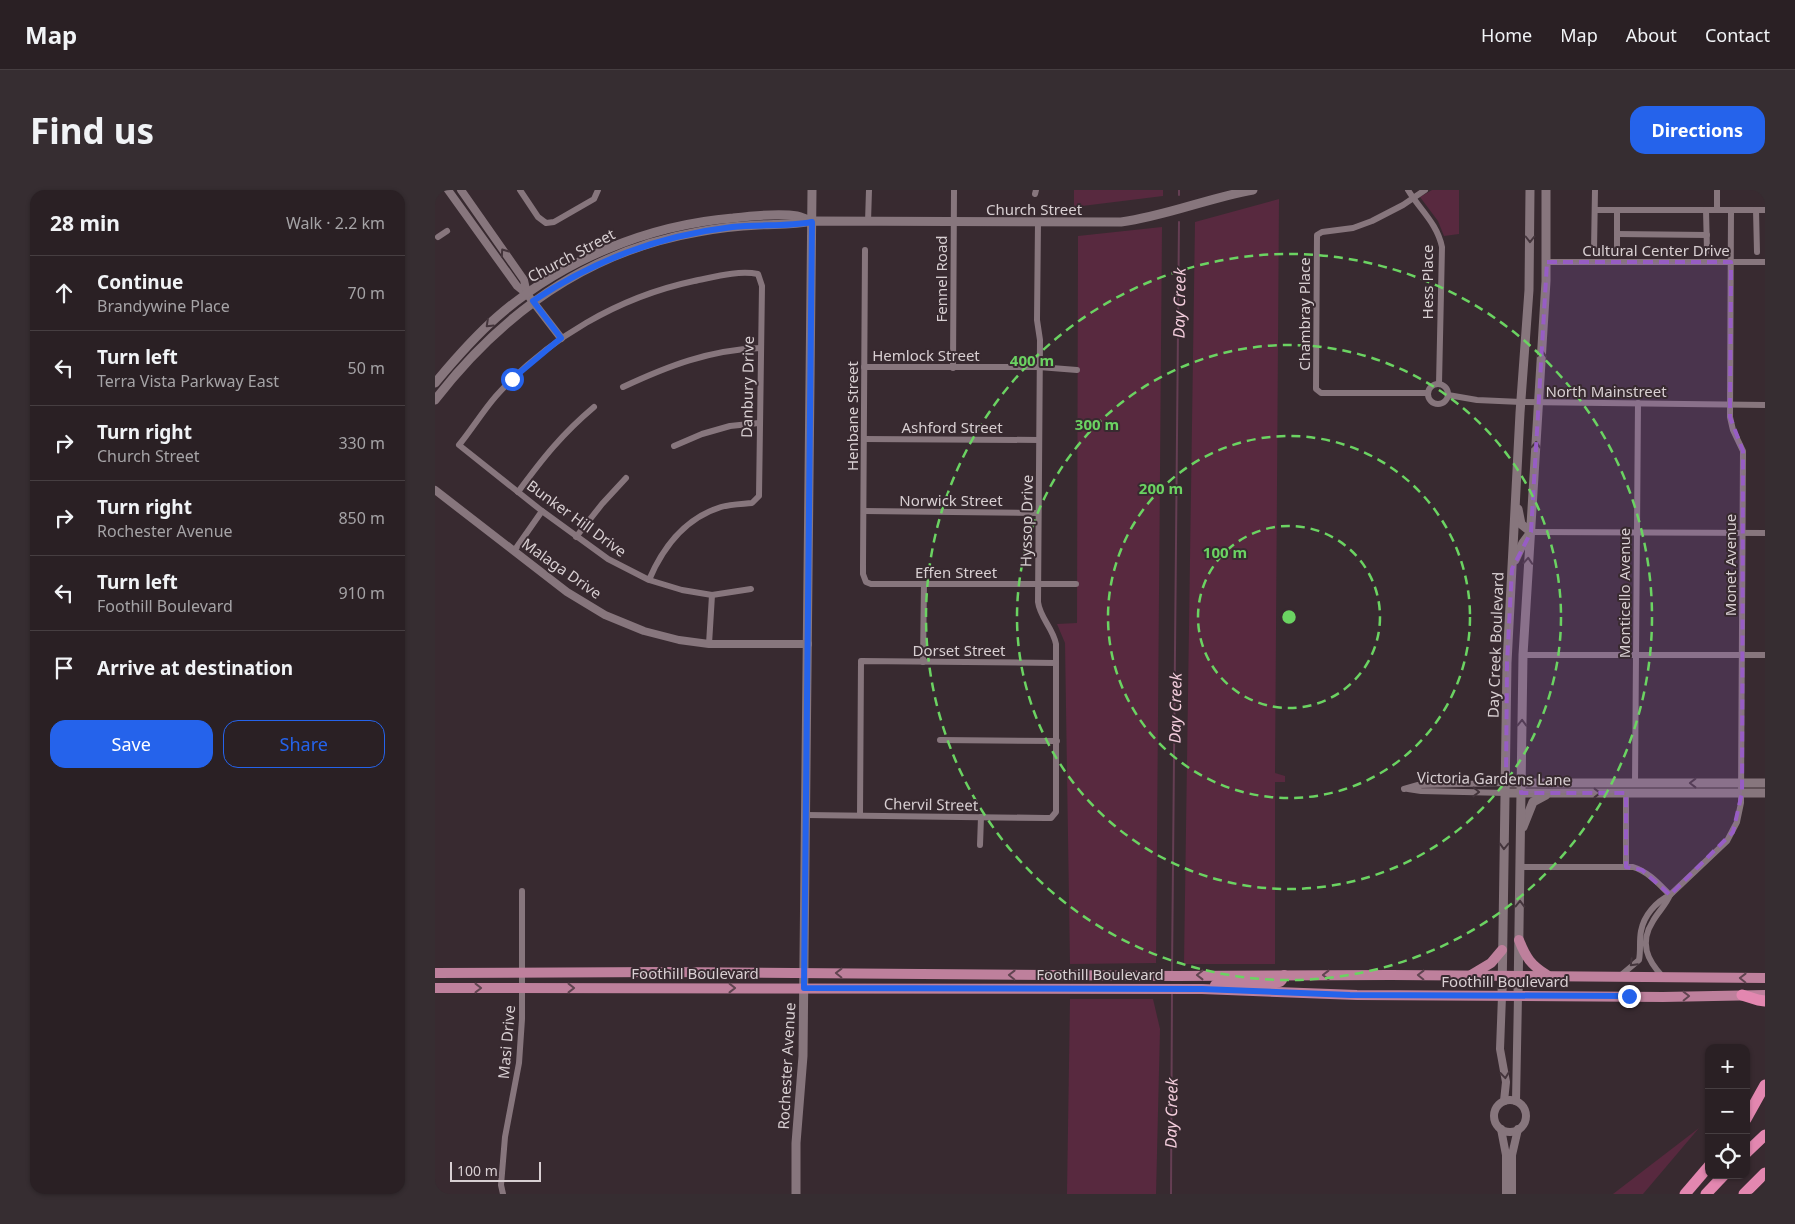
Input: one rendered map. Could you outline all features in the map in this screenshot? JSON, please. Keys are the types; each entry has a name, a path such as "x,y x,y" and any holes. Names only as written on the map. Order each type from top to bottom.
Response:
{"highway":[{"path":"1743,995 1765,1001"},
{"path":"1750,1112 1765,1085"},
{"path":"1750,1149 1765,1135"},
{"path":"1685,1194 1705,1171"},
{"path":"1744,1194 1765,1173"},
{"path":"1705,1194 1720,1179"}],"main road":[{"name":"Rochester Avenue","path":"796,1194 796,1142 803,1056 807,815 812,190"},
{"name":"Church Street","path":"435,383 474,339 498,316 530,298 575,265 615,246 675,226 717,219 769,216 797,216 812,222 1101,223 1141,219 1198,202 1253,190"},
{"name":"Day Creek Boulevard","path":"1502,996 1507,663 1515,499 1529,290 1530,190"},
{"name":"Day Creek Boulevard","path":"1518,996 1523,655 1547,262 1546,190"},
{"name":"Church Street","path":"435,400 467,360 530,298"},
{"path":"1512,569 1520,548 1531,532 1521,524 1515,499"},
{"name":"Victoria Gardens Lane","path":"1506,783 1765,784"},
{"name":"Victoria Gardens Lane","path":"1506,793 1765,793"},
{"path":"1521,832 1533,802 1549,793"},
{"path":"1519,940 1526,958 1548,976"},
{"path":"1470,975 1491,963 1502,950"},
{"name":"Foothill Boulevard","path":"435,973 804,973 1172,976 1470,975 1765,978"},
{"path":"1202,989 1219,983 1280,982 1283,980 1283,975"},
{"name":"Foothill Boulevard","path":"435,988 1202,989 1350,995 1663,997 1765,995"}],"street":[{"path":"448,190 517,286 530,298 561,338"},
{"path":"461,190 524,280 530,298"},
{"path":"520,190 538,217 546,223 554,222 594,199 598,192"},
{"path":"869,190 869,222"},
{"name":"Fennel Road","path":"953,368 954,190"},
{"name":"Hess Place","path":"1408,190 1434,226 1442,247 1439,384"},
{"path":"1414,199 1425,190"},
{"path":"1594,251 1595,190"},
{"path":"1717,190 1717,210"},
{"name":"Chambray Place","path":"1414,199 1363,224 1322,232 1317,237 1316,389 1318,391 1428,393"},
{"path":"1595,210 1765,210"},
{"path":"1617,210 1617,251"},
{"path":"1707,210 1707,251"},
{"name":"Monet Avenue","path":"1620,976 1639,960 1641,932 1648,914 1661,900 1670,895 1717,852 1730,836 1739,816 1742,793 1743,451 1732,426 1730,404 1731,210"},
{"path":"1756,210 1757,252"},
{"name":"Hyssop Drive","path":"1037,222 1037,320 1039,333 1037,602 1040,612 1055,638 1057,741 1056,808 1054,816"},
{"path":"438,238 447,231"},
{"path":"1617,234 1707,235"},
{"path":"1757,236 1765,236"},
{"name":"Henbane Street","path":"865,250 863,574 866,582"},
{"name":"Cultural Center Drive","path":"1547,262 1765,262"},
{"name":"Danbury Drive","path":"561,338 612,310 674,285 750,272 759,274 762,286 759,490 756,500 753,503 722,507 688,524 670,542 657,561 649,580"},
{"name":"Bunker Hill Drive","path":"561,338 512,379 495,397 459,445 577,537 608,559 649,580 682,590 712,595 751,589"},
{"path":"623,387 658,370 692,358 742,348 760,348"},
{"name":"Hemlock Street","path":"864,367 1077,370"},
{"path":"1439,384 1445,387 1448,395 1444,402 1438,404 1429,400 1428,393 1430,387 1439,384"},
{"name":"North Mainstreet","path":"1448,395 1477,400 1538,403 1765,404"},
{"name":"Monticello Avenue","path":"1635,783 1638,403"},
{"path":"518,492 550,449 570,427 594,407"},
{"path":"674,446 702,434 730,426 759,423"},
{"name":"Ashford Street","path":"864,439 1039,440"},
{"path":"577,537 602,504 626,478"},
{"name":"Malaga Drive","path":"435,490 567,592 605,615 644,631 679,640 709,644 808,644"},
{"path":"514,551 542,511"},
{"name":"Norwick Street","path":"864,512 1038,513"},
{"path":"1531,532 1765,534"},
{"name":"Effen Street","path":"866,582 871,584 1075,584"},
{"path":"923,662 924,584"},
{"path":"709,644 712,595"},
{"path":"1523,655 1765,656"},
{"name":"Dorset Street","path":"860,815 861,661 1056,663"},
{"path":"940,740 1057,741"},
{"name":"Victoria Gardens Lane","path":"1506,783 1418,785 1404,789 1506,793"},
{"path":"1626,793 1626,867"},
{"name":"Chervil Street","path":"807,815 1046,818 1054,816"},
{"path":"980,845 981,817"},
{"path":"1521,867 1626,867 1642,870 1670,895"},
{"name":"Masi Drive","path":"503,1194 501,1185 505,1137 519,1063 522,1019 522,890"},
{"name":"Monet Avenue","path":"1663,977 1648,959 1646,940 1652,921 1667,904 1670,895"},
{"name":"Day Creek Boulevard","path":"1502,996 1500,1049 1506,1082 1504,1101"},
{"name":"Day Creek Boulevard","path":"1516,1101 1518,996"},
{"path":"1504,1101 1516,1101 1521,1104 1525,1113 1524,1123 1518,1129 1509,1132 1496,1123 1494,1114 1497,1106 1504,1101"},
{"path":"1501,1128 1506,1150 1506,1194"},
{"path":"1512,1194 1512,1155 1518,1129"}],"highlighted area":[{"path":"1547,262 1731,262 1730,417 1743,451 1742,793 1733,832 1670,895 1642,870 1626,867 1626,793 1521,793 1521,783 1506,783 1507,663 1512,569 1531,532"}],"shaded area":[{"path":"1074,190 1163,190 1163,196 1074,207"},
{"path":"1432,190 1459,190 1459,234 1444,236 1438,221 1420,197"},
{"path":"1279,199 1275,773 1285,776 1285,782 1275,782 1275,964 1184,964 1195,222"},
{"path":"1162,227 1156,963 1070,964 1065,643 1057,624 1077,623 1078,236"},
{"path":"1070,999 1153,999 1160,1029 1156,1194 1067,1194"},
{"path":"1699,1128 1643,1194 1613,1194"}],"waterway":[{"name":"Day Creek","path":"1179,190 1179,195"},
{"name":"Day Creek","path":"1172,972 1179,222"},
{"name":"Day Creek","path":"1171,1194 1172,991"}],"route":[{"path":"512,379 561,338 533,301 557,285 596,264 641,246 697,232 736,226 797,225 812,222 804,988 1202,989 1350,995 1629,996"}]}
